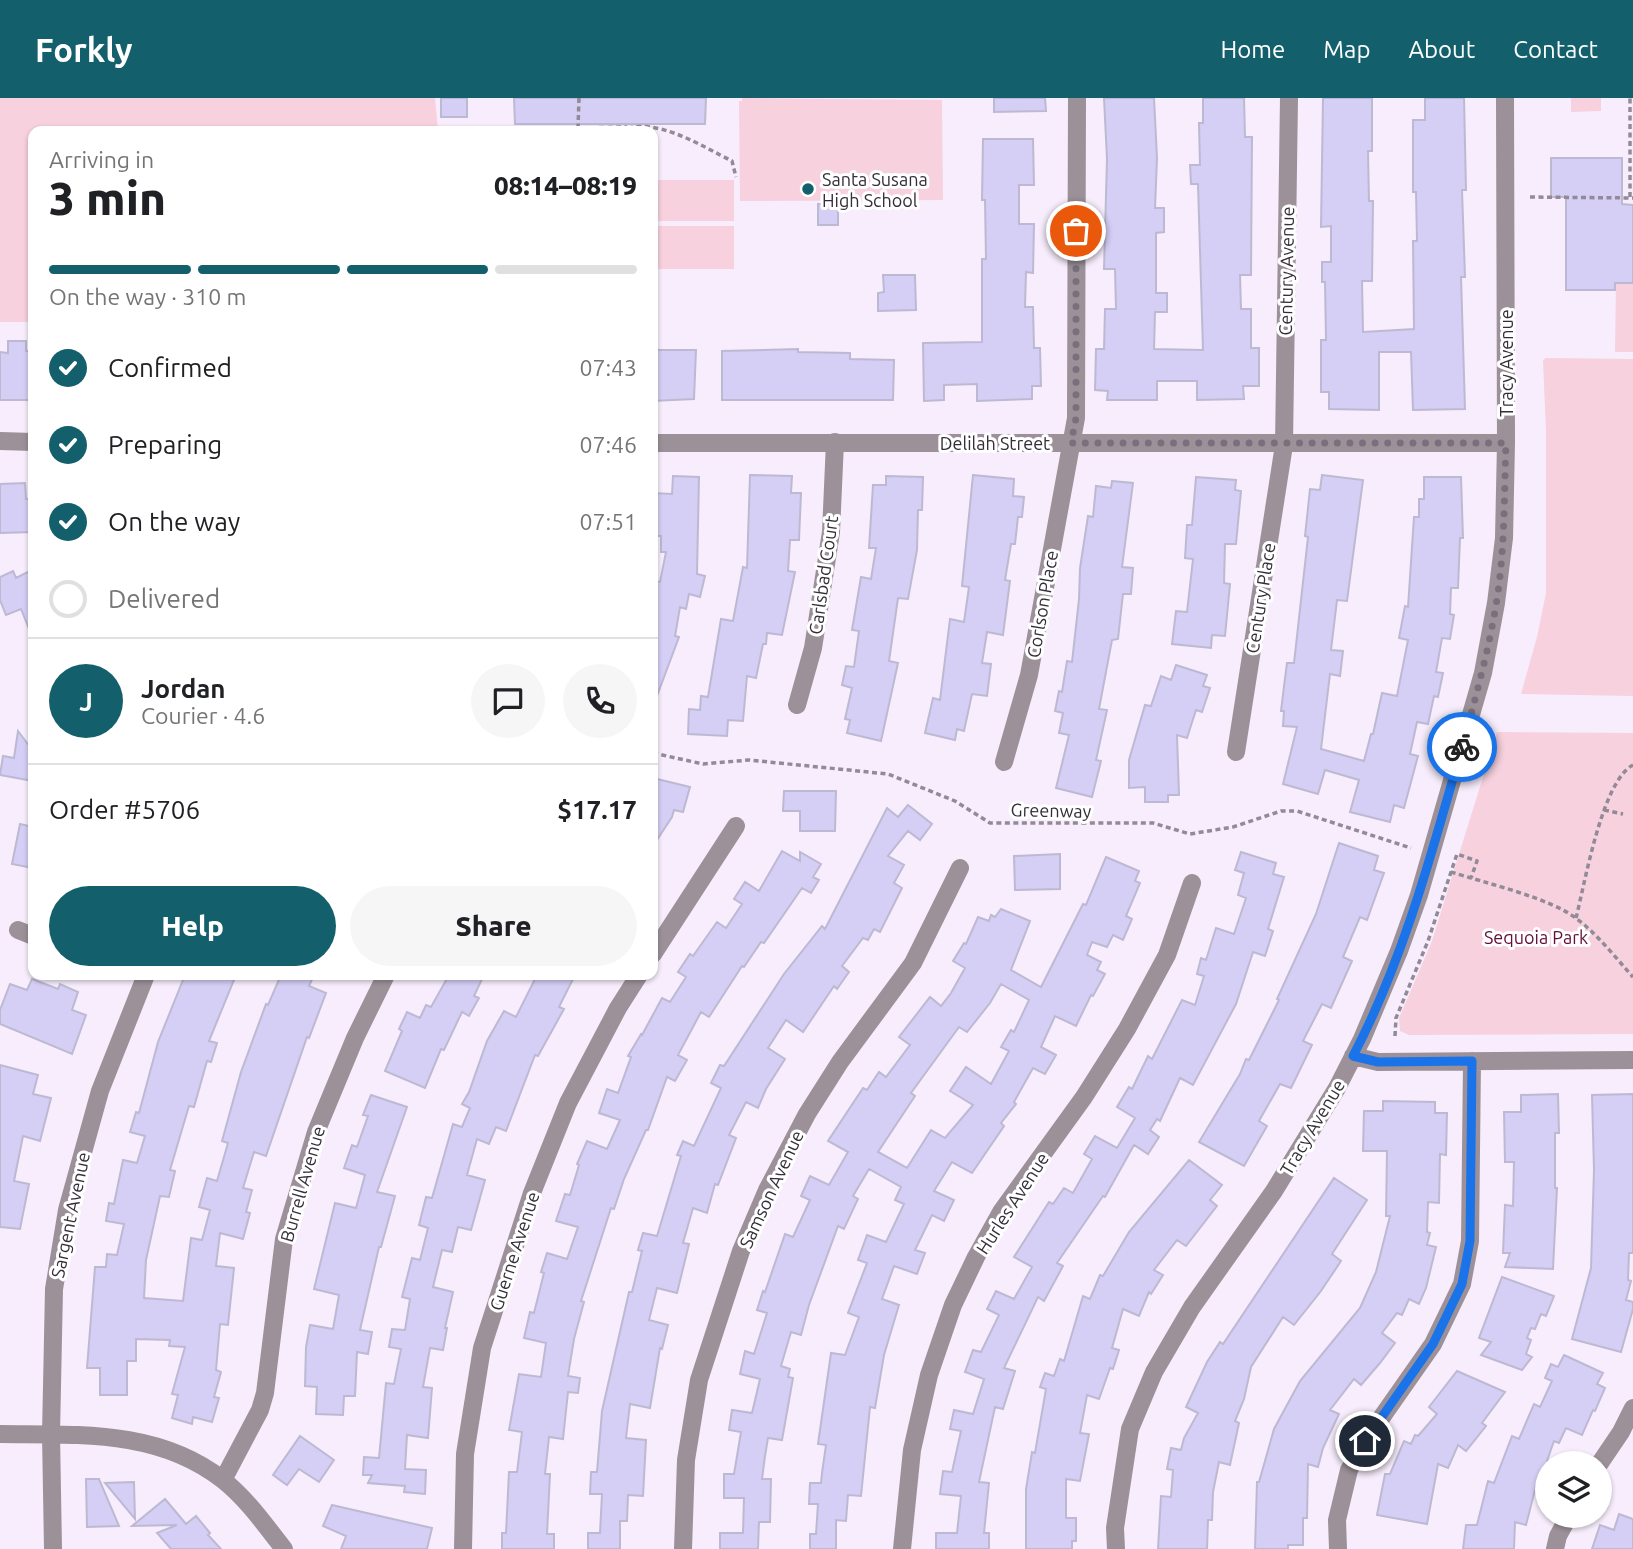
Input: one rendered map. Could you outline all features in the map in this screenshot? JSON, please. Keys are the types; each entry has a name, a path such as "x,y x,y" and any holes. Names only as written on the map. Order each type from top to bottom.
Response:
{"street":[{"name":"Corlson Place","path":"1004,762 1029,675 1076,418 1077,98"},
{"name":"Century Avenue","path":"1284,444 1289,98"},
{"name":"Tracy Avenue","path":"1116,1549 1115,1528 1130,1429 1154,1372 1192,1307 1274,1191 1337,1088 1353,1056 1399,951 1419,895 1483,673 1504,538 1505,98"},
{"path":"0,442 28,442"},
{"name":"Carlsbad Court","path":"797,705 813,649 831,531 835,442"},
{"name":"Delilah Street","path":"658,443 1506,443"},
{"name":"Century Place","path":"1236,752 1284,444"},
{"path":"658,946 736,826"},
{"name":"Samson Avenue","path":"682,1549 686,1460 699,1380 741,1251 767,1190 807,1114 840,1062 913,963 960,868"},
{"name":"Hurles Avenue","path":"902,1549 912,1450 929,1375 953,1305 1001,1212 1084,1097 1127,1029 1167,955 1192,883"},
{"name":"Sargent Avenue","path":"52,1549 54,1289 67,1210 100,1091 139,980"},
{"name":"Burrell Avenue","path":"223,1480 260,1410 265,1393 284,1239 316,1132 355,1038 384,980"},
{"name":"Guerne Avenue","path":"463,1549 466,1454 482,1348 532,1193 568,1103 636,980"},
{"path":"1353,1056 1378,1062 1633,1060"},
{"path":"1338,1549 1337,1520 1349,1471 1365,1441 1433,1344 1462,1284 1470,1241 1472,1061"},
{"path":"1608,1451 1633,1408"},
{"path":"0,1434 109,1436 150,1443 189,1459 223,1480 252,1509 284,1549"},
{"path":"1555,1549 1562,1528"}],"path":[{"path":"578,126 579,98"},
{"path":"1530,197 1631,198 1630,98"},
{"path":"658,129 666,129 732,161 736,177"},
{"name":"Greenway","path":"658,754 703,764 749,760 888,774 955,801 990,823 1153,823 1190,834 1233,827 1281,811 1297,811 1411,848"},
{"path":"1576,918 1604,810 1615,784 1626,768 1633,765"},
{"path":"1604,810 1623,814"},
{"path":"1395,1036 1396,1018 1428,941 1457,854 1477,861 1471,878"},
{"path":"1451,872 1556,905 1601,940 1633,977"}],"green space":[{"path":"0,98 435,98 438,126 28,126 28,322 0,322"},
{"path":"742,98 942,100 943,200 740,201 739,101 742,101"},
{"path":"1571,98 1601,98 1601,111 1571,112"},
{"path":"658,180 734,180 734,221 658,221"},
{"path":"658,226 734,226 734,269 658,269"},
{"path":"1616,282 1633,282 1633,352 1615,352"},
{"path":"1633,359 1633,696 1521,694 1546,593 1543,360"},
{"name":"Sequoia Park","path":"1497,732 1633,733 1633,1034 1409,1035 1400,1031 1399,1018 1432,941"}],"building":[{"path":"441,98 467,98 467,117 441,117"},
{"path":"514,98 706,98 705,124 515,124"},
{"path":"994,98 1045,98 1046,111 994,112"},
{"path":"1104,98 1154,98 1157,158 1155,208 1164,208 1164,232 1156,233 1156,293 1167,293 1167,312 1155,312 1154,349 1203,350 1198,184 1191,184 1190,165 1200,165 1199,123 1203,123 1203,98 1244,98 1245,137 1252,137 1251,275 1240,275 1241,309 1251,309 1251,348 1259,348 1259,386 1243,386 1244,399 1197,400 1197,381 1157,381 1157,400 1107,400 1108,391 1095,390 1096,349 1104,349 1105,309 1116,309 1115,269 1104,269 1107,159"},
{"path":"1323,98 1372,98 1372,151 1368,151 1369,201 1373,201 1372,281 1362,281 1363,332 1414,329 1413,241 1417,241 1416,192 1413,192 1413,120 1425,120 1425,98 1464,98 1466,190 1462,190 1465,277 1461,277 1465,409 1413,410 1411,352 1379,352 1379,410 1329,409 1329,392 1321,392 1321,340 1326,340 1322,262 1331,262 1331,226 1321,227"},
{"path":"983,139 1033,139 1034,185 1019,185 1019,224 1034,224 1033,273 1026,272 1025,307 1033,307 1034,348 1040,348 1041,386 1032,386 1032,399 977,401 977,384 944,385 944,400 924,401 923,343 982,342 982,259 986,259 985,200 982,200"},
{"path":"1551,158 1622,158 1622,204 1633,205 1633,283 1615,283 1615,290 1566,290 1566,197 1551,197"},
{"path":"818,204 838,204 838,225 818,225"},
{"path":"883,275 915,275 916,310 878,311 878,293 884,292"},
{"path":"8,341 26,341 28,400 0,400 0,352 8,353"},
{"path":"798,349 798,352 850,353 850,359 894,360 893,400 722,400 722,351"},
{"path":"658,350 696,350 694,399 658,401"},
{"path":"750,475 792,476 791,493 801,493 799,540 790,540 788,571 795,572 782,635 767,633 756,678 747,676 743,721 728,720 727,736 688,734 689,709 700,710 701,696 708,697 721,619 733,621 743,567 747,568"},
{"path":"973,475 1014,479 1013,496 1024,497 1022,517 1018,517 1015,544 1011,544 1005,580 1010,581 1003,635 987,632 982,663 991,664 987,696 972,694 964,731 957,729 955,740 925,733 933,698 940,700 950,619 964,622 969,587 962,586"},
{"path":"1322,475 1363,480 1347,601 1337,600 1331,650 1343,651 1340,676 1330,674 1321,749 1364,761 1382,693 1397,696 1408,640 1399,638 1405,606 1408,607 1414,517 1419,517 1419,499 1424,499 1424,477 1461,477 1463,538 1460,538 1458,588 1451,588 1450,614 1454,615 1450,639 1442,638 1436,672 1443,673 1438,697 1434,696 1428,724 1417,722 1410,754 1418,756 1404,808 1394,805 1390,822 1350,812 1359,780 1325,770 1318,794 1283,784 1297,727 1283,726 1284,711 1281,711 1284,686 1287,663 1294,663 1308,537 1305,536 1310,489 1320,490"},
{"path":"673,476 699,477 697,574 705,576 700,597 689,594 686,609 680,607 675,636 679,637 658,693 658,582 666,552 661,552 661,536 658,536 658,493 672,494"},
{"path":"886,476 923,477 922,510 918,510 917,550 908,599 898,598 889,661 898,663 881,741 847,733 850,720 845,719 852,688 842,685 846,666 854,667 859,631 852,630 861,577 871,579 876,548 869,548 873,485 886,485"},
{"path":"1196,477 1236,480 1235,490 1241,491 1236,544 1225,544 1224,583 1230,584 1225,636 1212,635 1211,648 1172,644 1176,611 1187,612 1193,559 1185,558 1187,525 1192,525"},
{"path":"1112,481 1133,483 1122,567 1133,568 1131,594 1123,594 1118,639 1112,640 1099,709 1107,710 1096,760 1101,761 1092,797 1056,788 1069,735 1059,733 1063,713 1055,711 1059,691 1062,692 1067,661 1072,662 1080,568 1088,516 1093,517 1096,486 1111,488"},
{"path":"25,483 28,532 0,533 0,484"},
{"path":"13,571 16,578 28,572 28,626 21,609 6,615 0,600 0,577"},
{"path":"1176,665 1207,675 1203,686 1210,688 1202,712 1196,710 1187,738 1177,735 1179,795 1168,795 1168,802 1145,802 1145,787 1129,788 1129,760 1145,705 1151,706 1161,676 1171,680"},
{"path":"18,731 28,744 28,780 0,775 3,756 14,758"},
{"path":"658,779 690,787 683,812 674,810 658,838"},
{"path":"784,791 836,791 835,831 800,831 800,811 783,811"},
{"path":"908,805 932,824 920,840 908,831 888,856 904,865 894,883 902,888 880,932 874,929 868,940 863,938 842,966 849,972 837,989 834,986 803,1032 786,1020 768,1048 785,1059 766,1089 758,1108 746,1102 729,1135 736,1138 718,1185 715,1184 707,1213 693,1208 683,1243 689,1244 677,1293 657,1288 649,1320 668,1325 662,1349 660,1348 650,1408 630,1404 626,1438 646,1440 643,1496 628,1495 627,1521 620,1521 620,1549 588,1549 588,1533 600,1533 602,1494 590,1494 591,1472 597,1472 602,1411 629,1292 632,1292 642,1251 638,1250 643,1233 657,1236 681,1156 677,1155 683,1141 694,1146 721,1088 711,1083 720,1065 724,1066 784,974 822,926 825,929 887,808 898,817"},
{"path":"20,824 28,826 28,867 12,864"},
{"path":"1339,843 1378,856 1374,870 1384,873 1367,920 1360,917 1343,957 1352,961 1331,1008 1322,1004 1303,1041 1312,1045 1291,1088 1280,1084 1259,1121 1267,1126 1244,1166 1199,1142 1240,1074 1246,1059 1249,1060 1279,1000 1277,999 1316,914"},
{"path":"782,851 800,861 800,852 821,864 813,877 819,880 811,893 802,888 764,943 761,942 744,967 742,966 709,1017 701,1012 678,1055 687,1060 675,1081 667,1077 648,1130 624,1179 614,1209 611,1208 581,1301 584,1302 574,1339 568,1376 580,1378 578,1393 568,1392 563,1439 549,1437 545,1474 550,1474 547,1534 554,1534 554,1549 502,1549 502,1533 506,1533 509,1472 517,1472 522,1432 509,1430 519,1374 541,1377 546,1343 524,1338 530,1312 534,1313 547,1253 567,1259 578,1227 556,1221 565,1194 570,1195 579,1165 577,1164 587,1141 607,1149 620,1120 599,1113 607,1089 618,1093 631,1057 628,1056 662,998 670,1002 686,977 678,972 690,954 693,956 717,922 726,928 742,904 734,899 745,882 759,891"},
{"path":"1241,852 1276,863 1273,874 1284,877 1268,929 1273,931 1265,956 1253,952 1236,1004 1193,1085 1180,1078 1160,1121 1157,1119 1150,1130 1159,1137 1148,1154 1134,1145 1105,1197 1103,1196 1057,1263 1063,1266 1044,1301 1038,1297 1004,1368 1015,1371 1003,1409 995,1407 979,1482 989,1483 984,1533 989,1533 989,1549 936,1549 936,1533 957,1533 961,1496 940,1494 943,1471 952,1472 961,1431 950,1429 954,1410 973,1414 984,1379 965,1372 973,1350 981,1352 999,1315 987,1309 996,1291 1014,1299 1032,1267 1014,1257 1049,1202 1053,1204 1064,1188 1073,1193 1092,1159 1084,1154 1095,1136 1117,1148 1135,1118 1117,1107 1129,1087 1132,1089 1148,1056 1152,1059 1182,1000 1195,1005 1204,976 1197,974 1201,958 1206,960 1216,928 1234,934 1246,898 1238,895 1244,873 1235,870"},
{"path":"1060,854 1060,889 1015,890 1014,856"},
{"path":"1106,857 1139,871 1135,881 1140,883 1126,916 1132,919 1123,940 1113,935 1107,947 1092,942 1087,955 1101,962 1097,970 1105,974 1076,1026 1055,1016 1041,1047 1056,1055 1045,1074 1033,1068 1014,1102 1016,1104 1001,1123 1004,1126 972,1173 952,1162 934,1191 954,1200 944,1221 932,1215 915,1250 925,1253 917,1274 894,1266 882,1299 899,1305 884,1355 875,1408 870,1407 861,1496 848,1495 846,1521 836,1520 836,1549 810,1549 810,1534 816,1534 818,1504 809,1504 810,1483 821,1483 826,1445 818,1444 831,1353 845,1355 859,1317 848,1313 867,1263 858,1260 867,1235 886,1242 904,1204 895,1200 901,1187 869,1169 853,1196 858,1199 844,1229 838,1226 801,1335 791,1332 781,1366 790,1369 788,1377 793,1378 782,1440 768,1438 765,1456 762,1479 771,1479 770,1522 759,1522 758,1549 720,1549 720,1533 743,1533 744,1498 724,1498 724,1474 734,1474 741,1432 729,1430 732,1410 752,1413 760,1379 740,1374 745,1351 754,1354 767,1313 757,1310 785,1234 793,1237 810,1200 801,1196 810,1176 829,1185 848,1152 828,1141 863,1088 867,1090 879,1072 886,1077 910,1045 899,1037 930,997 941,1006 951,993 965,968 953,961 964,943 966,944 978,917 989,921 991,915 995,917 1001,909 1030,921 1011,970 1041,987 1083,904 1086,905","holes":["1001,984 1029,1000 1014,1032 1011,1030 1001,1047 1009,1051 991,1084 966,1067 950,1091 973,1105 945,1138 931,1130 907,1168 878,1152 915,1096 911,1093 959,1027 967,1032"]},
{"path":"32,980 35,980 58,989 60,984 78,992 72,1010 86,1015 72,1054 0,1024 0,1010 10,984 27,990"},
{"path":"183,980 234,980 209,1041 217,1043 211,1062 207,1061 194,1107 189,1106 170,1170 175,1171 169,1197 160,1196 146,1260 144,1298 183,1301 191,1238 202,1240 210,1210 199,1207 207,1178 217,1181 228,1143 222,1141 241,1072 266,1004 268,1005 279,980 312,980 309,986 326,993 309,1038 307,1037 266,1156 254,1152 243,1188 252,1190 246,1212 250,1213 243,1239 220,1233 216,1266 234,1268 228,1325 220,1324 216,1370 221,1372 214,1397 219,1398 212,1422 193,1417 192,1424 172,1418 178,1395 172,1394 185,1347 169,1346 170,1340 136,1339 136,1361 127,1361 127,1395 100,1395 100,1368 87,1368 95,1267 106,1267 107,1254 117,1255 124,1224 106,1221 109,1203 114,1204 123,1160 137,1163 145,1136 130,1132 136,1112 139,1113 158,1042"},
{"path":"446,980 482,980 474,996 479,998 469,1016 462,1012 444,1050 441,1049 425,1088 385,1071 407,1012 420,1018 426,1005 431,1007"},
{"path":"534,980 572,980 559,1007 564,1009 538,1056 535,1055 506,1131 496,1127 489,1144 477,1139 467,1175 485,1180 471,1230 458,1227 452,1252 442,1250 433,1287 453,1292 443,1350 430,1348 423,1387 432,1388 428,1438 407,1435 405,1469 426,1470 425,1494 404,1492 405,1486 368,1483 372,1475 363,1475 364,1457 379,1458 386,1383 394,1384 401,1349 389,1347 392,1329 405,1330 410,1299 402,1297 412,1258 420,1260 428,1228 419,1225 426,1197 432,1198 453,1124 462,1127 470,1108 462,1104 487,1041 504,1011 516,1017"},
{"path":"0,1065 38,1075 33,1094 51,1098 40,1141 23,1136 14,1181 29,1184 20,1229 0,1227"},
{"path":"1558,1094 1559,1133 1555,1133 1557,1188 1553,1269 1505,1267 1510,1253 1503,1253 1505,1205 1513,1206 1514,1162 1505,1162 1504,1112 1521,1112 1521,1095"},
{"path":"1633,1094 1633,1253 1629,1253 1628,1280 1631,1281 1626,1300 1633,1302 1633,1309 1621,1352 1572,1339 1591,1268 1594,1170 1592,1095"},
{"path":"371,1095 407,1107 377,1192 395,1196 379,1247 360,1330 372,1332 368,1354 357,1352 355,1396 344,1396 343,1415 316,1414 317,1387 305,1386 306,1347 310,1325 333,1329 339,1295 314,1289 335,1203 356,1208 365,1175 344,1168 352,1145 357,1147 368,1116 363,1115"},
{"path":"1383,1101 1435,1102 1435,1113 1447,1113 1446,1155 1440,1154 1439,1203 1428,1202 1427,1232 1430,1233 1427,1245 1436,1247 1426,1288 1419,1304 1409,1299 1402,1315 1397,1313 1382,1333 1395,1343 1380,1363 1361,1385 1354,1379 1330,1410 1339,1414 1323,1448 1318,1467 1308,1464 1307,1518 1303,1518 1303,1545 1288,1545 1288,1549 1255,1549 1257,1482 1274,1429 1300,1381 1360,1308 1376,1272 1390,1216 1386,1216 1387,1151 1363,1151 1364,1111 1383,1111"},
{"path":"1189,1160 1222,1185 1210,1200 1217,1206 1186,1246 1177,1240 1154,1270 1163,1275 1151,1294 1149,1292 1139,1316 1123,1309 1112,1348 1119,1350 1113,1369 1110,1368 1099,1399 1087,1395 1080,1433 1089,1434 1080,1481 1066,1479 1066,1518 1076,1518 1076,1541 1072,1541 1072,1549 1026,1549 1026,1489 1046,1389 1040,1387 1045,1373 1054,1376 1060,1359 1064,1361 1083,1296 1090,1299 1100,1275 1103,1276 1129,1232"},
{"path":"1334,1178 1367,1200 1332,1254 1341,1261 1321,1291 1294,1325 1283,1317 1251,1367 1244,1399 1235,1421 1239,1423 1230,1465 1219,1462 1213,1492 1212,1520 1208,1520 1207,1549 1158,1549 1161,1496 1171,1497 1173,1470 1167,1469 1171,1448 1181,1450 1184,1438 1198,1413 1186,1407 1207,1362 1220,1342 1223,1344"},
{"path":"1502,1277 1554,1296 1546,1316 1541,1314 1535,1329 1531,1328 1527,1338 1531,1340 1526,1354 1532,1357 1522,1370 1481,1355 1491,1342 1479,1338"},
{"path":"1564,1355 1603,1373 1597,1384 1605,1388 1595,1411 1593,1410 1582,1435 1566,1428 1559,1443 1554,1441 1550,1451 1535,1451 1535,1490 1526,1525 1515,1522 1514,1549 1463,1549 1466,1525 1477,1525 1488,1481 1494,1483 1512,1436 1519,1439 1534,1404 1540,1407 1552,1381 1545,1378 1551,1364 1558,1367"},
{"path":"1457,1371 1505,1392 1482,1423 1486,1426 1466,1451 1458,1445 1448,1468 1438,1464 1427,1524 1377,1515 1385,1474 1390,1474 1404,1441 1411,1444 1415,1435 1418,1436 1437,1414 1429,1407"},
{"path":"300,1436 334,1460 319,1482 299,1469 287,1485 273,1475"},
{"path":"86,1479 99,1479 119,1526 87,1527"},
{"path":"134,1482 135,1519 105,1483"},
{"path":"165,1499 186,1524 196,1516 221,1549 171,1549 157,1533 177,1525 132,1526"},
{"path":"332,1505 432,1528 427,1549 341,1549 346,1536 323,1526"},
{"path":"1619,1514 1633,1519 1633,1549 1592,1549 1599,1528 1614,1530"}],"way so far":[{"path":"1076,231 1076,418 1071,443 1506,443 1504,538 1496,603 1483,673 1462,747"}],"place":[{"name":"Santa Susana High School","path":"808,189"}],"route":[{"path":"1365,1441 1433,1344 1449,1314 1462,1284 1470,1241 1472,1061 1378,1062 1353,1056 1399,951 1419,895 1462,747"}]}
